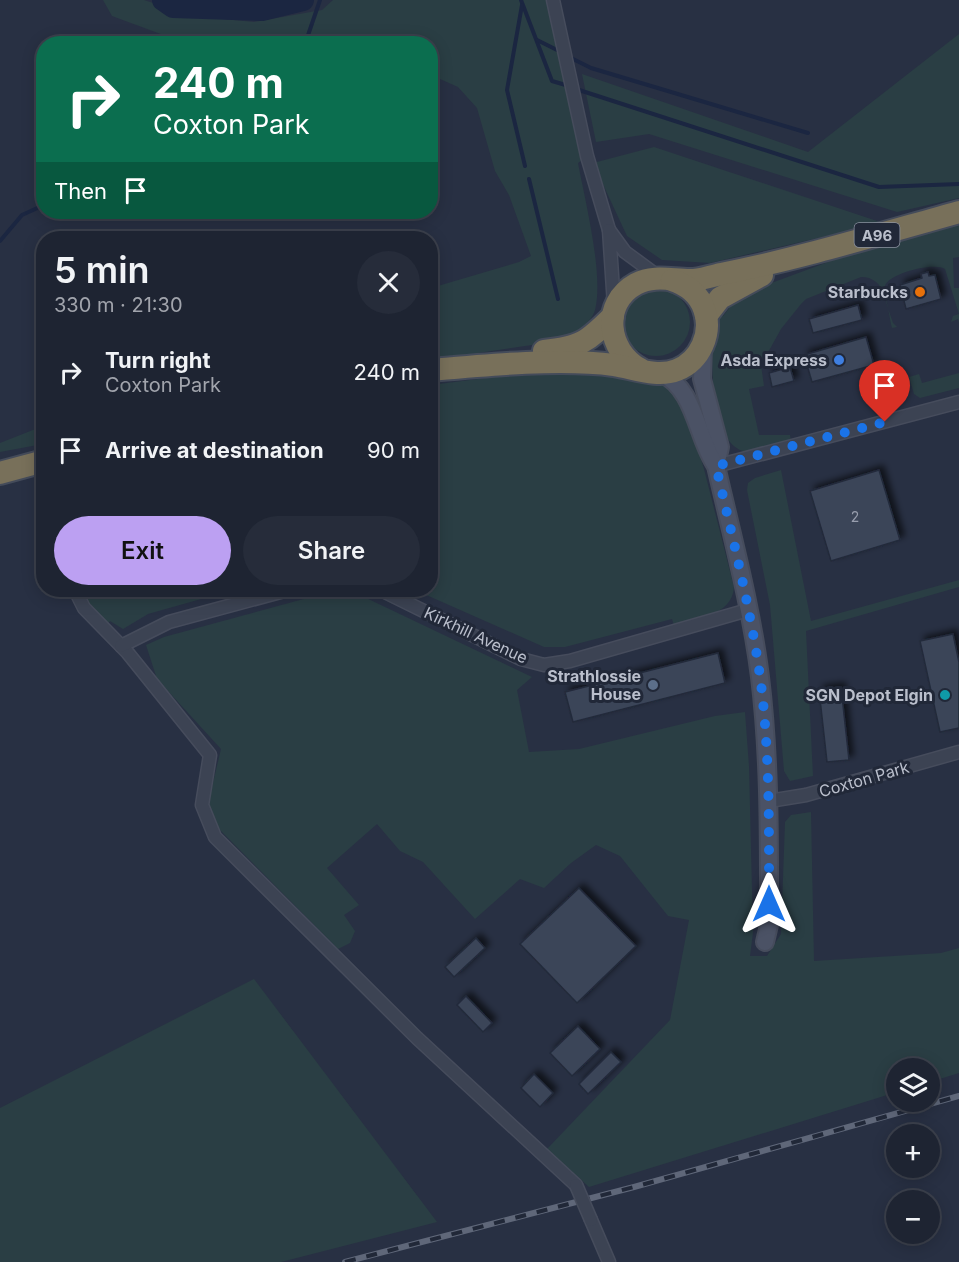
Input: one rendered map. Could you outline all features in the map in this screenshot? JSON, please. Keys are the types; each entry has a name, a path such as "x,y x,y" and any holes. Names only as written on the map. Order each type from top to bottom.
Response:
{"highway":[{"name":"A96","path":"478,366 522,354 573,348 593,337 613,314 622,296 631,287 648,279 695,280 796,259 959,212"},
{"name":"A96","path":"706,316 720,298 736,287 796,259"},
{"path":"663,278 680,282 701,302 706,316 707,331 703,345"},
{"path":"613,314 612,331 616,346 625,358 650,371"},
{"name":"A96","path":"438,368 596,363 650,371 683,367 695,358 703,345"},
{"path":"0,473 36,463"}],"street":[{"path":"554,0 587,156 609,230 613,261 613,314"},
{"path":"609,230 625,252 663,278"},
{"path":"703,345 702,379 720,447 716,466"},
{"path":"650,371 673,379 687,396 706,451 716,466 748,610 760,678 769,801 769,925 765,942"},
{"path":"716,466 959,402"},
{"path":"78,597 84,608 121,646 210,755 202,805 215,837 417,1038 576,1185 609,1262"},
{"path":"121,646 169,622 262,597"},
{"name":"Kirkhill Avenue","path":"395,597 521,658 544,665 570,661 748,610"},
{"name":"Coxton Park","path":"769,801 806,795 959,752"}],"shaded area":[{"path":"103,0 144,0 193,16 254,22 322,10 333,0 553,0 587,156 578,163 597,277 595,310 591,319 573,339 438,359 438,286 519,262 531,256 509,195 495,171 477,108 458,87 438,78 438,36 166,36 112,16"},
{"path":"959,34 959,198 897,212 649,134 596,142 582,74 808,152"},
{"path":"654,147 883,223 710,263 662,260 627,236 593,163"},
{"path":"959,219 959,257 953,258 954,288 959,288 959,314 945,269 939,267 912,270 895,277 885,286 885,297 876,282 870,278 861,277 806,299 801,304 781,329 761,365 764,386 749,389 759,435 790,435 791,441 756,452 736,448 726,435 719,417 714,396 712,350 714,317 723,316 734,302 731,298 909,232"},
{"path":"663,288 675,294 684,303 690,315 688,335 680,346 663,356 649,356 632,346 624,335 622,315 632,298 643,290"},
{"path":"888,309 893,323 897,327 892,328"},
{"path":"959,314 959,323 958,319 951,322 953,316"},
{"path":"590,371 664,382 686,409 704,469 734,587 732,597 727,604 703,618 674,625 672,619 565,647 544,647 431,597 438,597 438,384 509,375"},
{"path":"959,373 959,388 920,398 914,394 909,377 919,374 922,383"},
{"path":"36,429 36,445 0,452 0,443"},
{"path":"781,470 811,621 959,580 959,587 806,631 813,776 790,781 784,771 770,605 747,490 748,483 755,478"},
{"path":"84,597 208,597 148,614 123,629 110,621 107,625 88,605"},
{"path":"311,597 364,597 532,677 517,690 529,752 579,749 715,716 745,712 749,766 753,932 750,956 767,956 781,934 785,822 791,815 811,812 814,961 941,953 959,948 959,1073 940,1079 940,1058 886,1058 886,1095 589,1187 547,1149 670,1020 689,920 668,916 620,856 596,845 571,863 544,888 520,879 475,919 423,862 400,851 377,824 327,868 359,905 344,915 355,931 350,943 338,949 219,829 208,804 221,749 157,679 146,645 164,637"},
{"path":"254,979 437,1222 281,1262 0,1262 0,1108"}],"building":[{"name":"Starbucks","path":"928,272 929,276 935,275 941,299 906,309 900,285 922,278 921,274"},
{"path":"858,305 862,320 813,333 809,319"},
{"name":"Asda Express","path":"866,337 874,365 812,382 804,355"},
{"path":"790,367 794,381 772,387 769,373"},
{"path":"879,470 900,540 831,561 810,491"},
{"name":"SGN Depot Elgin","path":"953,634 959,662 959,728 940,732 920,641"},
{"name":"Strathlossie House","path":"718,653 725,683 573,722 565,692"},
{"path":"841,687 849,760 827,762 819,690"},
{"path":"579,888 636,946 577,1003 520,944"},
{"path":"476,938 485,948 454,977 445,967"},
{"path":"466,996 492,1023 483,1032 457,1005"},
{"path":"578,1026 600,1049 572,1076 550,1053"},
{"path":"611,1052 621,1062 588,1094 579,1084"},
{"path":"534,1074 553,1093 540,1107 521,1088"}],"waterway":[{"path":"163,0 173,7 262,10 303,0"},
{"path":"308,36 320,0"},
{"path":"521,0 552,81 569,86"},
{"path":"522,5 507,90 525,166"},
{"path":"537,40 563,53"},
{"path":"569,57 591,68 808,133"},
{"path":"576,89 879,187 959,184"},
{"path":"529,179 558,299"},
{"path":"0,241 22,215 36,209"}],"railway":[{"path":"345,1262 634,1187 959,1096"}],"place":[{"name":"Starbucks","path":"920,292"},
{"name":"Asda Express","path":"839,360"},
{"name":"Strathlossie House","path":"653,685"},
{"name":"SGN Depot Elgin","path":"945,695"}],"route":[{"path":"769,904 769,801 760,678 748,610 716,466 885,422"}]}
